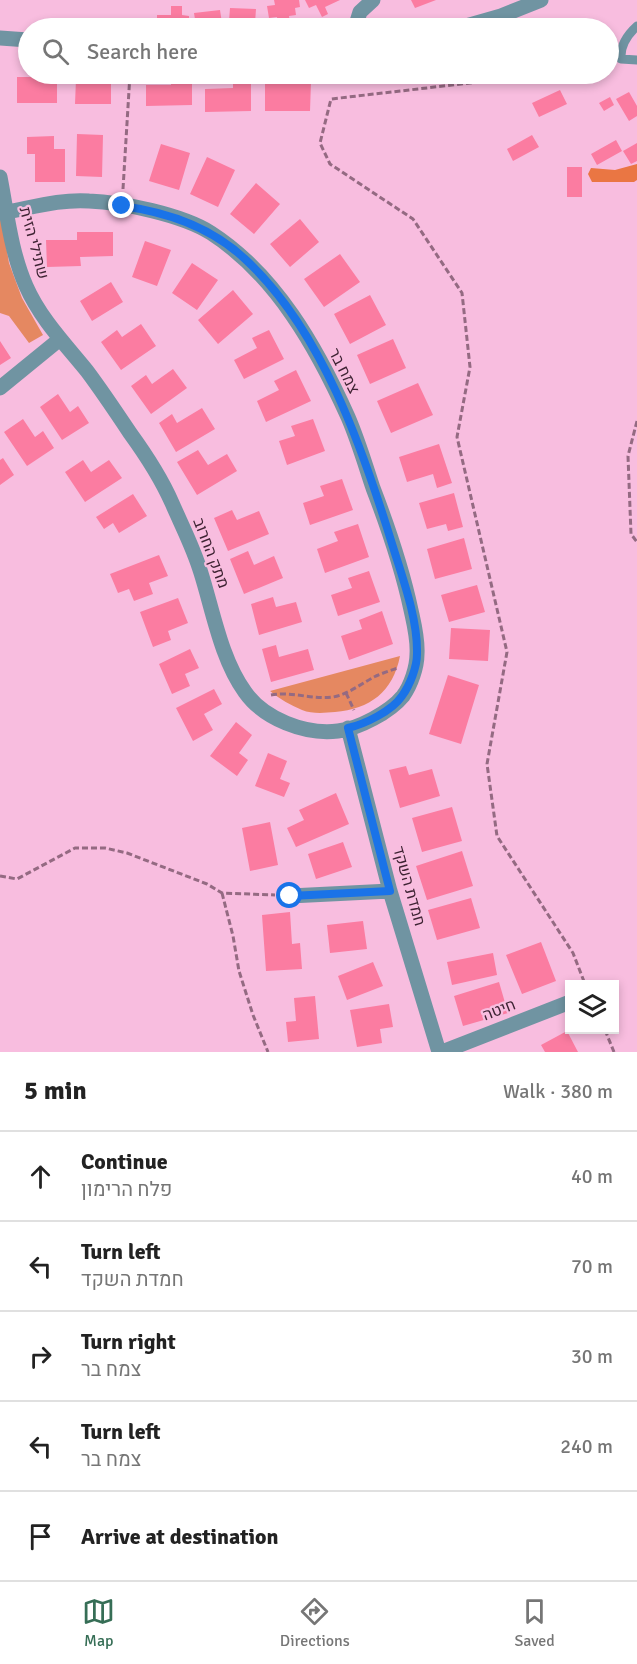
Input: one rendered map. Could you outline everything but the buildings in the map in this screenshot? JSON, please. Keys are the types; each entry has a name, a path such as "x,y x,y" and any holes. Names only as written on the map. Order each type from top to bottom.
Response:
{"street":[{"path":"358,18 360,12 373,0"},
{"path":"494,18 541,0"},
{"path":"0,38 18,39"},
{"name":"שתילי הזית","path":"0,177 15,252 26,286 41,314 60,339"},
{"name":"צמח בר","path":"7,212 58,202 88,201 168,215 208,231 244,258 271,286 299,325 322,364 348,419 382,510 406,588 415,628 416,662 412,677 402,697 386,711 361,725 348,728"},
{"path":"0,388 60,339"},
{"name":"מתק החרוב","path":"60,339 118,414 165,487 200,567 230,665 245,693 262,710 286,723 314,731 338,731 348,728"},
{"name":"חמדת השקד","path":"348,728 390,891 441,1052"},
{"path":"290,896 390,891"},
{"name":"חיטה","path":"441,1052 565,1004"}],"lane":[{"path":"637,26 629,33 620,50 621,59 637,60"}],"path":[{"path":"122,206 129,84"},
{"path":"461,84 331,99 320,143 330,164 413,219 462,293 470,367 457,437 507,652 487,764 497,836 573,953 583,980"},
{"path":"637,421 628,456 631,534 637,542"},
{"path":"252,699 282,693 332,697 346,693 383,673 416,662"},
{"path":"0,876 18,879 75,848 105,848 128,853 222,892 290,896"},
{"path":"222,892 239,971 268,1052"},
{"path":"607,1034 615,1052"}],"shaded area":[{"path":"637,164 637,180 634,182 592,182 588,174 591,168 615,170"},
{"path":"0,208 9,263 22,298 43,335 29,343 9,316 0,313"},
{"path":"400,656 397,669 386,689 369,702 348,710 314,713 289,704 270,691"}],"route":[{"path":"122,206 168,215 208,231 244,258 271,286 299,325 322,364 348,419 382,510 406,588 415,628 417,655 412,677 402,697 386,711 361,725 348,728 390,891 290,896"}]}
